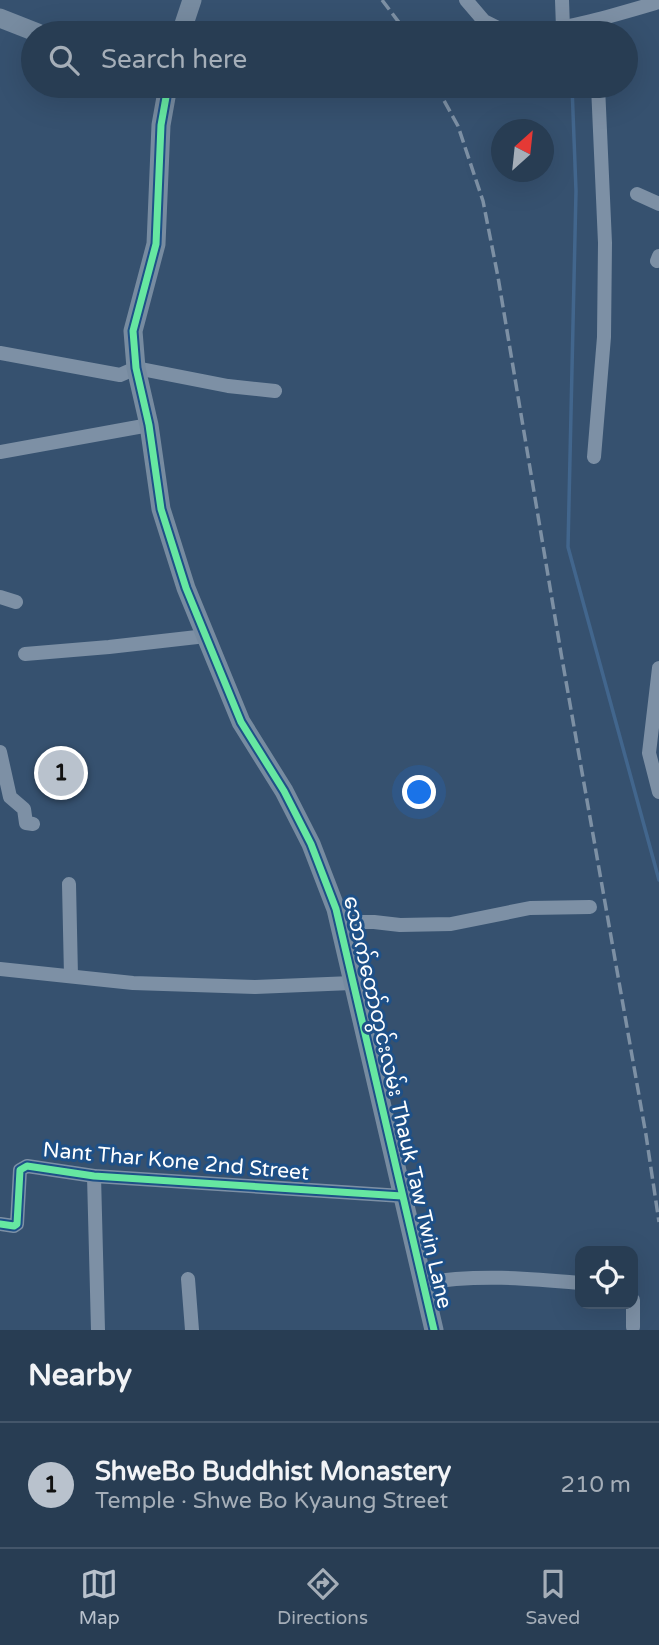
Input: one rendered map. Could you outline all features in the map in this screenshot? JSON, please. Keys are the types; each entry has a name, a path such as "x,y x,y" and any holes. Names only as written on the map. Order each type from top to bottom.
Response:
{"street":[{"path":"185,21 192,0"},
{"path":"466,0 484,21"},
{"path":"562,0 563,21"},
{"path":"611,21 659,2"},
{"path":"0,18 21,26"},
{"name":"သောက်တော်တွင်းလမ်း Thauk Taw Twin Lane","path":"167,98 161,125 156,244 133,331 136,368 149,425 161,509 186,588 241,722 284,791 311,844 336,909 434,1330"},
{"path":"594,457 604,324 605,243 599,98"},
{"path":"637,194 659,204"},
{"path":"0,353 120,375 136,368 228,386 275,391"},
{"path":"0,452 149,425"},
{"path":"0,597 16,602"},
{"path":"25,654 109,648 206,636"},
{"path":"659,668 656,731 649,753 659,792"},
{"path":"0,752 10,797 24,809 26,824 33,824"},
{"path":"69,884 71,976"},
{"path":"339,922 451,924 530,908 590,907"},
{"path":"0,969 133,983 255,986 352,983"},
{"name":"Nant Thar Kone 2nd Street","path":"0,1224 17,1224 20,1170 27,1166 94,1176 402,1196"},
{"path":"94,1176 98,1330"},
{"path":"423,1283 449,1279 507,1277 575,1283"},
{"path":"188,1279 192,1330"},
{"path":"633,1309 633,1326"}],"building":[{"path":"52,757 78,767 69,789 44,780"}],"waterway":[{"path":"572,98 576,191 568,547 659,880"}],"railway":[{"path":"382,0 398,21"},
{"path":"443,98 458,126 483,201 498,277 659,1222"}],"cycle path":[{"path":"166,98 161,125 156,244 133,331 136,368 149,425 161,509 186,588 241,722 284,791 311,844 336,909 434,1330"},
{"path":"0,1224 17,1224 20,1170 27,1166 94,1176 402,1196"}],"place":[{"name":"ShweBo Buddhist Monastery","path":"61,773"}]}
